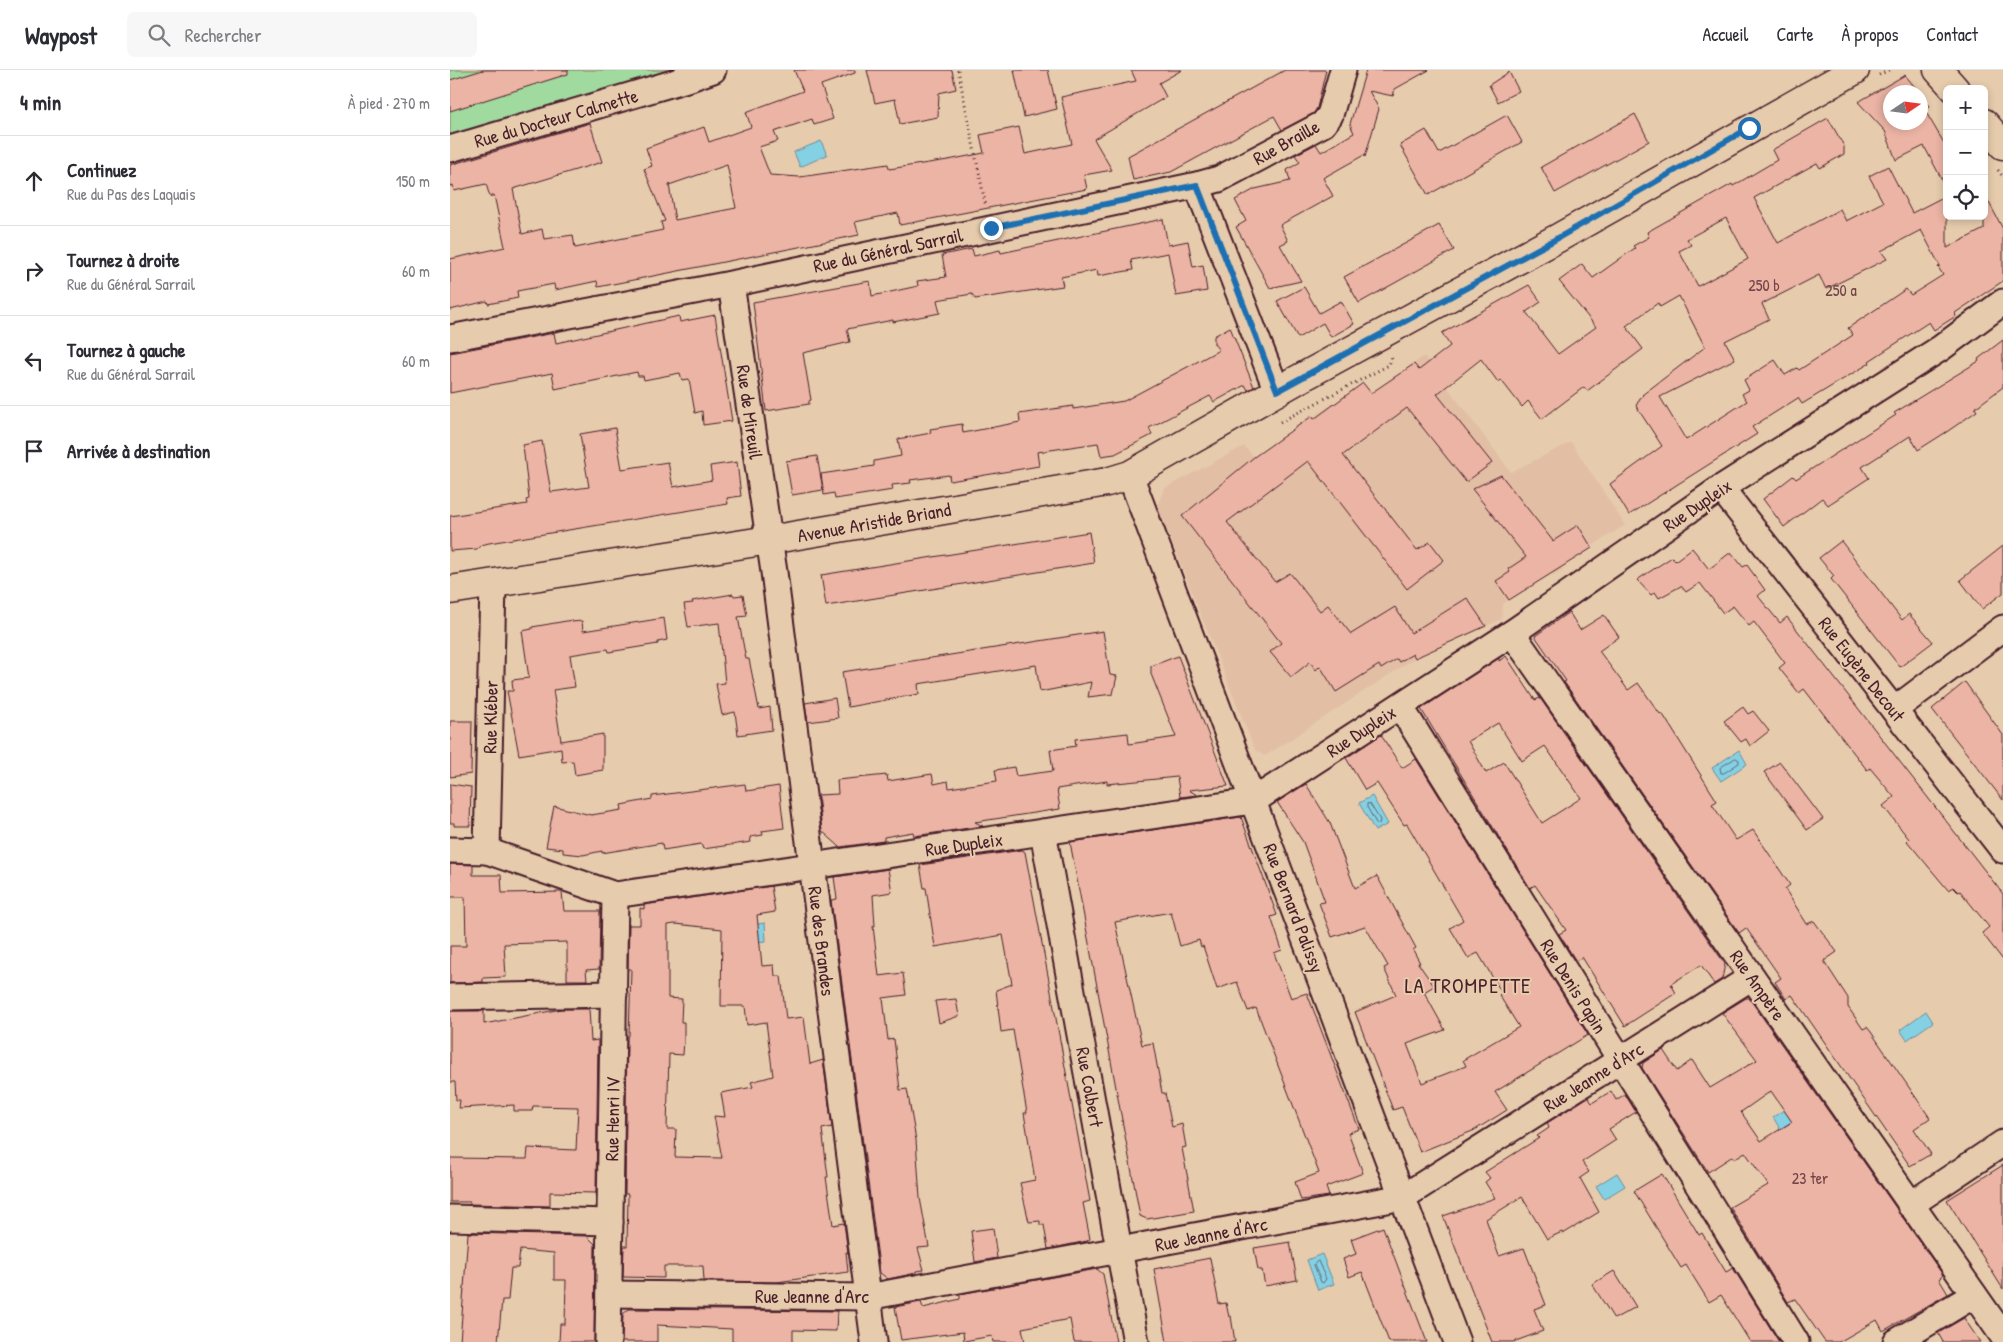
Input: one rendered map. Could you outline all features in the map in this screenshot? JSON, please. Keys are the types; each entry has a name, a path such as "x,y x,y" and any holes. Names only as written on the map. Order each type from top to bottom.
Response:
{"street":[{"name":"Rue du Docteur Calmette","path":"450,150 689,74 713,70"},
{"name":"Rue Braille","path":"1197,185 1220,179 1323,124 1330,115 1343,70"},
{"path":"1938,70 1951,85"},
{"name":"Avenue Aristide Briand","path":"450,590 769,540 1107,482 1130,475 1277,391 1863,75"},
{"path":"1988,128 2003,146"},
{"name":"Rue du Général Sarrail","path":"450,338 731,284 1197,185"},
{"path":"1197,185 1277,391"},
{"name":"Rue de Mireuil","path":"731,284 769,540"},
{"name":"Rue Dupleix","path":"616,895 1253,801 1512,632 1721,488 1942,348 2003,302"},
{"name":"Rue Bernard Palissy","path":"1130,475 1458,1342"},
{"name":"Rue Eugène Decout","path":"1721,488 2003,850"},
{"name":"Rue des Brandes","path":"769,540 874,1342"},
{"name":"Rue Kléber","path":"487,851 493,584"},
{"path":"1894,710 2003,628"},
{"name":"Rue Ampère","path":"1512,632 2003,1336"},
{"name":"Rue Denis Papin","path":"1400,706 1796,1342"},
{"name":"Rue Colbert","path":"1043,832 1136,1342"},
{"path":"450,850 487,851 616,895"},
{"name":"Rue Henri IV","path":"608,1342 616,895"},
{"name":"Rue Jeanne d'Arc","path":"609,1294 868,1297 1403,1197 1752,977"},
{"path":"450,997 614,994"},
{"path":"1910,1205 2003,1143"},
{"path":"450,1218 610,1222"},
{"path":"1896,1342 1974,1295"}],"path":[{"path":"958,70 991,228"},
{"path":"1863,75 1889,70"},
{"path":"1273,425 1389,365 1394,351"}],"shaded area":[{"path":"1424,356 1511,472 1571,442 1625,525 1561,566 1563,569 1553,575 1551,572 1503,604 1502,619 1415,658 1265,756 1255,750 1157,505 1165,488 1244,446 1254,457 1363,383 1372,394"}],"green space":[{"path":"450,70 688,70 450,149"}],"water":[{"path":"821,141 827,155 800,167 794,152"},
{"path":"1739,750 1747,764 1721,781 1712,768"},
{"path":"1372,796 1388,824 1375,831 1359,803"},
{"path":"765,923 766,941 737,944 735,927"},
{"path":"1926,1011 1933,1022 1907,1040 1900,1030"},
{"path":"1795,1103 1802,1115 1780,1129 1773,1117"},
{"path":"1617,1173 1625,1186 1604,1199 1596,1186"},
{"path":"1322,1254 1334,1284 1318,1290 1307,1260"}],"building":[{"path":"483,70 568,70 568,74 450,111 450,80"},
{"path":"794,70 855,70 855,73 821,85 833,119 814,125 812,119 774,132 778,141 759,147 770,175 800,177 888,164 889,169 948,160 984,153 980,135 1019,127 1025,154 1072,144 1061,97 1136,81 1131,70 1182,70 1159,83 1166,97 1094,139 1112,170 1084,175 1087,189 900,225 898,213 855,222 859,235 598,287 597,281 555,290 554,284 517,291 518,298 488,304 487,301 450,310 450,259 505,247 494,195 490,197 486,184 454,191 453,185 450,186 450,165 590,123 602,162 513,189 522,234 542,229 544,239 573,235 575,248 663,230 661,222 665,221 644,169 652,166 646,148 704,127 709,142 751,127 746,112 803,91","holes":["727,165 736,208 675,220 669,185"]},
{"path":"867,70 952,70 956,89 939,93 938,117 900,124 895,99 875,103"},
{"path":"1014,70 1048,70 1057,109 1024,117"},
{"path":"1285,70 1326,70 1317,108 1314,113 1282,130 1274,116 1171,172 1133,180 1128,156"},
{"path":"1366,70 1429,70 1395,89 1393,96 1369,91 1379,109 1365,157 1364,155 1323,178 1333,196 1280,225 1288,241 1280,245 1301,281 1270,288 1236,227 1246,221 1235,200 1255,189 1290,181 1287,170 1300,162 1295,155 1316,144 1321,152 1354,133 1350,124"},
{"path":"1509,72 1519,91 1498,102 1489,85"},
{"path":"1905,75 1913,85 1888,85"},
{"path":"1883,88 1883,129 1858,102"},
{"path":"1635,114 1649,141 1555,193 1541,167"},
{"path":"1507,115 1522,142 1428,195 1400,145 1426,130 1439,153"},
{"path":"1928,116 1943,141 1943,182 1924,146 1896,160 1885,131 1928,130"},
{"path":"1828,118 1844,146 1844,154 1820,168 1817,163 1754,198 1778,243 1840,209 1846,221 1883,202 1869,176 1888,166 1912,213 1943,197 1943,220 1947,220 1947,248 1984,229 1984,220 1988,220 1988,201 2003,229 2003,281 1955,313 1956,316 1934,330 1929,322 1869,361 1870,363 1802,404 1798,398 1752,427 1757,434 1629,515 1610,484 1662,446 1636,406 1642,395 1705,347 1679,296 1660,307 1658,303 1626,326 1643,349 1587,391 1584,387 1542,419 1528,401 1522,407 1501,380 1498,382 1481,359 1437,394 1492,463 1466,482 1407,408 1343,455 1417,550 1430,542 1444,560 1407,589 1308,461 1227,522 1275,582 1290,573 1320,611 1328,605 1351,634 1395,607 1411,633 1467,598 1486,626 1415,658 1413,654 1399,662 1397,659 1381,669 1379,665 1336,692 1320,666 1316,670 1310,662 1291,677 1270,652 1281,643 1182,516 1254,457 1312,416 1314,419 1363,383 1371,393 1414,364 1419,370 1450,346 1442,333 1529,285 1541,302 1526,312 1558,354 1596,327 1559,281 1582,264 1593,278 1635,248 1633,246 1649,237 1647,232 1777,160 1772,150","holes":["1726,218 1748,259 1698,286 1679,251 1691,245 1687,239","1921,230 1940,266 1938,267 1943,275 1911,295 1906,289 1848,328 1853,335 1799,370 1797,368 1785,375 1775,360 1744,380 1749,390 1742,394 1747,401 1686,440 1660,397 1735,359 1725,341 1769,319 1762,304 1819,275 1826,289 1887,259 1881,251"]},
{"path":"1163,219 1168,245 1188,241 1193,267 1203,265 1207,291 1176,296 1168,253 1131,260 1133,270 1098,276 1097,270 1061,277 1063,286 975,299 972,294 937,300 940,313 847,329 850,342 803,353 811,400 809,404 766,411 753,302 870,281 872,296 918,286 917,281 946,277 942,255 972,249 974,256 1000,250 1001,253"},
{"path":"1439,225 1454,250 1359,303 1344,277"},
{"path":"1304,287 1319,313 1341,301 1354,324 1331,337 1323,323 1298,338 1277,301"},
{"path":"715,315 732,421 703,425 702,411 695,413 689,379 682,380 680,373 644,380 643,376 638,376 637,372 555,389 552,373 450,393 450,353 554,333 556,343 679,316 680,322"},
{"path":"1230,327 1254,387 1248,390 1245,385 1214,402 1210,396 1149,428 1152,435 1115,454 1101,456 1098,443 1037,452 1039,466 950,481 949,475 910,480 911,483 892,485 893,490 835,499 834,493 824,495 821,474 874,466 874,461 901,456 898,439 931,433 930,429 962,424 963,433 1020,422 1019,414 1073,406 1073,409 1124,401 1219,350 1214,344 1214,336"},
{"path":"2003,340 2003,387 1975,408 1977,411 1918,450 1910,436 1862,467 1869,478 1828,505 1822,498 1784,527 1763,499 1793,476 1796,479 1896,415 1894,413 1979,361 1978,359"},
{"path":"615,428 622,469 668,462 673,487 712,480 710,466 737,462 741,496 727,498 728,504 489,543 481,545 477,549 450,551 450,516 527,504 526,500 529,499 523,445 542,441 551,492 589,487 580,434"},
{"path":"817,456 823,490 792,495 786,461"},
{"path":"1501,475 1553,541 1578,525 1592,548 1509,600 1496,581 1510,572 1508,569 1526,557 1472,489"},
{"path":"1089,532 1094,563 826,606 821,575"},
{"path":"1841,541 1902,620 1909,614 1933,642 1900,667 1831,579 1834,576 1819,558"},
{"path":"2003,546 2003,593 1982,609 1960,580"},
{"path":"1692,548 1709,569 1731,552 1743,567 1747,565 1765,590 1758,596 1780,623 1787,617 2003,894 2003,960 1982,933 1989,927 1960,891 1958,892 1953,887 1948,890 1907,841 1909,839 1883,806 1894,797 1870,768 1867,770 1804,689 1799,693 1779,668 1785,663 1754,622 1749,626 1733,606 1723,613 1700,583 1686,592 1681,586 1659,598 1655,592 1651,595 1637,580 1672,557 1675,561"},
{"path":"733,594 734,596 743,595 747,616 738,617 746,659 749,659 759,709 770,707 772,730 738,735 735,712 722,715 716,684 725,683 719,623 688,627 684,604"},
{"path":"1569,612 1580,630 1604,615 1619,637 1599,651 1628,690 1638,683 1660,714 1662,713 1717,801 1712,804 1736,840 1753,830 1790,885 1785,889 1807,924 1814,921 1837,952 1824,961 1848,998 1848,1007 1863,1029 1867,1027 1871,1032 1930,1118 1914,1129 1931,1154 1910,1166 1792,995 1786,999 1775,982 1781,978 1746,928 1739,933 1564,682 1566,681 1535,636"},
{"path":"664,618 667,640 658,642 658,644 609,652 608,649 570,655 575,687 553,690 561,741 603,734 603,770 575,775 573,761 562,762 561,748 519,755 507,691 513,691 512,680 529,678 522,631 532,629 532,627 572,620 572,622 582,621 583,631"},
{"path":"1103,631 1110,675 1117,676 1113,694 1088,697 1091,682 1040,692 1036,665 918,684 919,694 848,707 842,672"},
{"path":"1178,656 1228,786 1189,790 1197,795 1180,797 1177,777 1107,784 1107,781 1057,789 1060,809 975,822 983,826 914,836 913,832 884,837 884,841 840,847 822,831 818,795 838,794 837,780 887,775 888,781 932,774 934,784 948,781 949,788 997,781 995,770 1014,767 1016,776 1053,771 1050,750 1076,746 1075,739 1128,733 1129,744 1176,737 1151,674 1151,666"},
{"path":"1506,656 1535,700 1540,698 1725,964 1722,979 1714,984 1701,965 1671,984 1676,993 1625,1026 1582,957 1576,961 1559,934 1566,930 1535,885 1530,888 1421,709 1499,658 1499,661","holes":["1498,723 1522,761 1545,746 1581,798 1542,823 1504,762 1486,773 1468,741"]},
{"path":"1965,682 2003,735 2003,800 1932,709"},
{"path":"835,698 838,718 808,722 805,703"},
{"path":"1743,707 1748,714 1753,711 1769,731 1750,746 1746,739 1741,742 1724,721"},
{"path":"450,721 472,721 471,774 450,777"},
{"path":"1381,735 1402,768 1416,759 1588,1035 1495,1092 1507,1110 1475,1130 1420,1152 1402,1107 1393,1110 1355,1012 1396,995 1384,968 1388,966 1365,926 1332,937 1319,903 1325,902 1303,842 1277,802 1306,784 1330,823 1355,888 1377,876 1416,948 1413,950 1420,963 1418,963 1434,986 1424,992 1445,1030 1407,1044 1422,1083 1466,1066 1463,1060 1519,1027 1499,995 1502,993 1478,953 1468,958 1450,928 1463,920 1407,824 1404,825 1377,783 1365,790 1346,758"},
{"path":"1780,762 1823,819 1807,830 1764,772"},
{"path":"450,784 471,787 470,826 454,826 454,823 450,823"},
{"path":"745,784 746,791 779,786 784,828 762,831 763,835 750,837 751,842 703,849 701,844 663,850 662,843 583,855 563,853 563,849 546,847 554,806 591,815 622,810 621,805 652,799 652,796"},
{"path":"1241,817 1277,915 1271,917 1282,950 1274,953 1291,998 1307,993 1359,1129 1348,1133 1363,1173 1326,1187 1329,1196 1301,1200 1295,1182 1319,1173 1256,1008 1248,1011 1237,982 1217,989 1203,946 1201,947 1199,940 1180,946 1171,912 1115,922 1142,1045 1153,1043 1162,1093 1165,1093 1172,1127 1182,1124 1186,1147 1182,1148 1194,1211 1147,1219 1140,1216 1070,842"},
{"path":"1022,850 1025,852 1090,1201 1083,1203 1090,1239 1048,1249 1044,1225 1040,1225 1040,1221 1029,1222 1020,1183 1035,1180 1024,1113 1027,1113 1013,1030 1001,1032 996,990 1012,984 1003,935 935,947 926,888 924,888 920,865"},
{"path":"450,864 473,865 473,875 501,875 502,893 562,892 564,911 600,911 599,969 586,970 587,980 567,980 567,942 504,944 506,977 483,978 483,982 450,983 450,946 466,946 465,897 450,897"},
{"path":"888,869 892,892 873,895 875,926 873,926 879,976 903,973 906,995 883,998 888,1040 894,1039 900,1090 907,1089 916,1140 920,1198 929,1247 918,1248 924,1270 888,1279 880,1273 831,900 837,899 834,877"},
{"path":"771,886 775,912 757,915 762,966 774,965 775,976 781,976 786,1019 804,1017 810,1064 823,1060 832,1127 822,1129 828,1177 826,1177 833,1225 844,1223 848,1253 846,1252 848,1272 777,1282 704,1281 703,1266 664,1266 664,1278 623,1277 624,1246 627,1246 628,1194 625,1194 627,1037 629,1036 631,969 628,969 629,925 640,925 640,908 644,909 644,905","holes":["675,924 722,929 721,1006 745,1006 747,1025 766,1022 773,1076 751,1082 753,1087 721,1093 725,1117 714,1116 722,1158 675,1157 676,1129 667,1129 669,1054 683,1055 684,1022 681,1022 682,999 668,998 668,925"]},
{"path":"1749,998 1943,1275 1939,1279 1948,1294 1883,1331 1877,1320 1839,1342 1825,1342 1795,1299 1788,1302 1730,1207 1768,1185 1745,1152 1734,1159 1733,1156 1708,1172 1642,1068 1643,1063 1663,1050 1677,1071 1692,1060 1710,1088 1757,1060 1722,1013","holes":["1771,1091 1792,1122 1761,1141 1741,1112"]},
{"path":"956,999 959,1016 939,1023 935,1001"},
{"path":"561,1009 589,1009 591,1041 598,1040 596,1193 550,1192 550,1206 450,1202 450,1158 527,1159 528,1148 576,1150 578,1107 533,1106 532,1111 514,1111 514,1105 459,1108 460,1100 456,1100 455,1082 450,1082 450,1011 484,1011 484,1024"},
{"path":"1611,1091 1616,1100 1625,1094 1636,1112 1609,1129 1616,1140 1582,1162 1589,1172 1580,1178 1599,1212 1563,1234 1562,1232 1547,1239 1522,1197 1486,1219 1499,1256 1524,1248 1546,1305 1534,1309 1543,1331 1513,1342 1492,1342 1443,1216 1495,1198 1485,1182 1490,1178 1485,1172 1539,1138 1537,1136 1549,1128 1547,1123 1588,1097 1592,1103"},
{"path":"2003,1165 2003,1289 1947,1200"},
{"path":"1662,1174 1699,1235 1702,1233 1726,1272 1733,1268 1779,1342 1750,1342 1721,1295 1709,1302 1686,1265 1681,1268 1634,1191"},
{"path":"1383,1227 1427,1342 1389,1342 1362,1272 1349,1277 1343,1259 1356,1254 1351,1239"},
{"path":"993,1228 997,1258 975,1262 971,1231"},
{"path":"468,1233 587,1236 595,1244 594,1342 559,1342 560,1324 565,1324 566,1280 554,1280 554,1253 520,1250 518,1268 511,1268 508,1300 502,1300 498,1342 460,1342"},
{"path":"1290,1242 1297,1280 1265,1286 1262,1270 1258,1270 1254,1248"},
{"path":"1210,1258 1219,1304 1226,1303 1229,1317 1231,1316 1235,1342 1167,1342 1154,1269"},
{"path":"1097,1269 1103,1274 1116,1342 1074,1342 1070,1319 1022,1328 1025,1342 993,1342 992,1336 964,1341 963,1332 901,1340 895,1307 921,1302 923,1308 960,1299 960,1294"},
{"path":"1614,1271 1636,1307 1614,1319 1592,1284"},
{"path":"629,1309 837,1311 836,1331 793,1330 793,1342 732,1342 732,1329 657,1325 657,1342 622,1342 623,1314"},
{"path":"1964,1318 1980,1342 1943,1342 1938,1333"}],"district":[{"name":"LA TROMPETTE","path":"1468,986"}],"route":[{"path":"991,228 1197,185 1277,391 1558,238 1749,128"}]}
